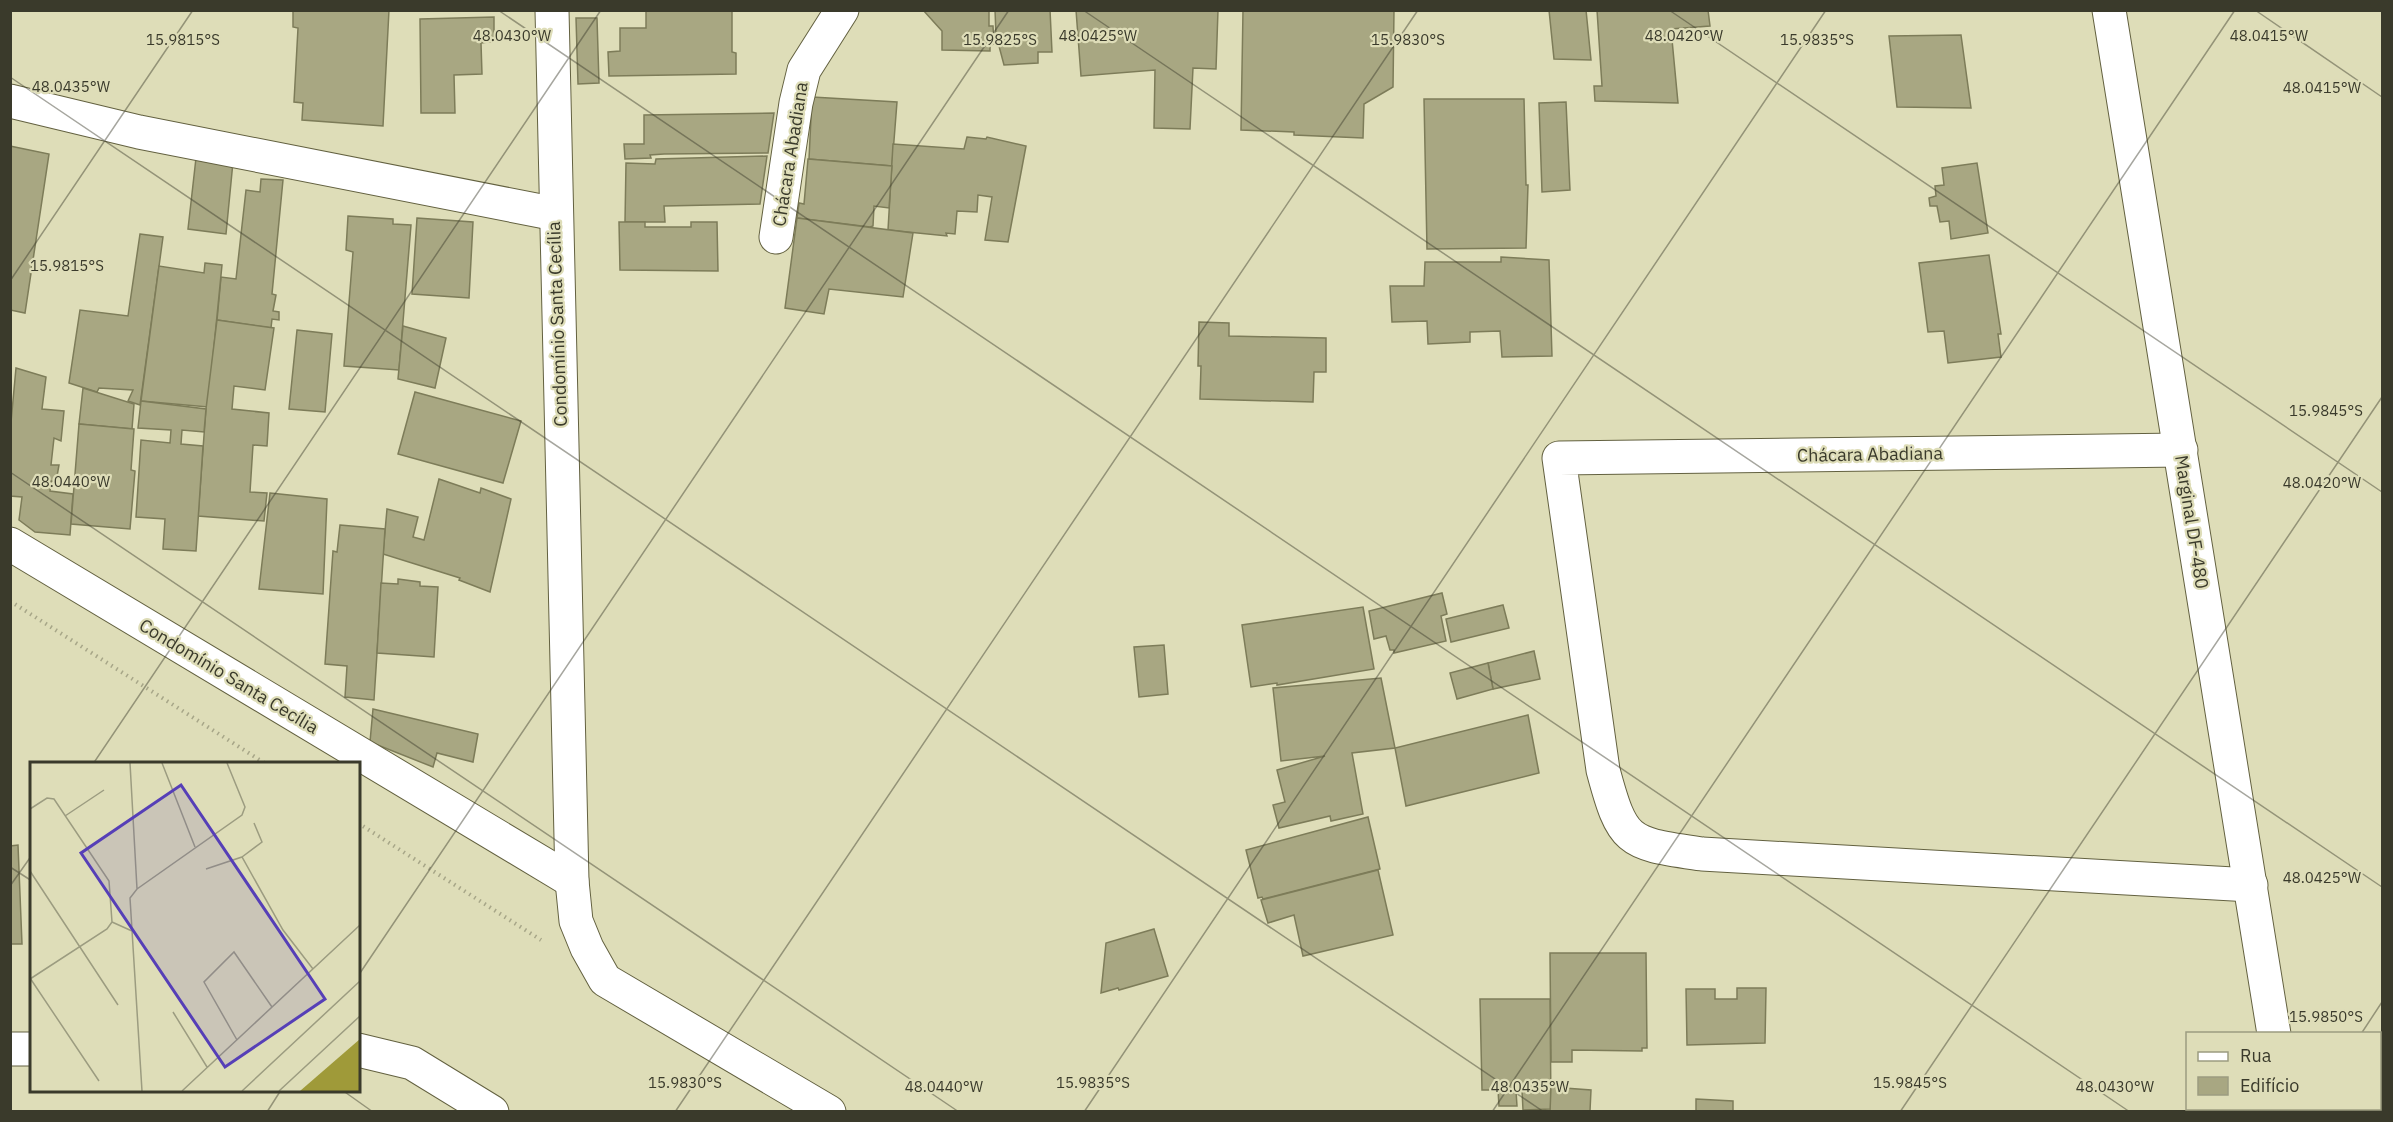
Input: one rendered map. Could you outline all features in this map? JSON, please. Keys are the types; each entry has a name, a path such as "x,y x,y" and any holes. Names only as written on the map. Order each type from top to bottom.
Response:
{"street":[{"path":"552,10 556,214"},
{"name":"Chácara Abadiana","path":"776,237 796,103 804,70 842,10"},
{"name":"Marginal DF-480","path":"2109,10 2274,1032"},
{"name":"Condomínio Santa Cecília","path":"10,102 139,132 556,214 572,881 576,921 587,948 605,980 829,1112"},
{"name":"Chácara Abadiana","path":"2181,450 1559,458 1603,770 1614,809 1623,828 1635,839 1649,846 1702,854 2251,885"},
{"name":"Condomínio Santa Cecília","path":"10,544 572,881"},
{"path":"10,1049 30,1049"},
{"path":"360,1051 412,1064 492,1112"}],"path":[{"path":"10,601 263,762"},
{"path":"360,824 546,943"}],"building":[{"path":"293,10 389,10 383,126 302,120 303,103 294,102 298,28 293,27"},
{"path":"646,10 732,10 732,52 736,53 736,74 609,76 608,52 620,51 620,28 646,28"},
{"path":"923,10 989,10 989,26 993,26 994,44 990,45 990,51 942,50 942,31"},
{"path":"995,10 1050,10 1052,52 1038,52 1038,63 1004,65 996,35"},
{"path":"1076,10 1218,10 1216,69 1193,68 1190,129 1154,128 1155,70 1081,76"},
{"path":"1243,10 1394,10 1393,87 1364,104 1363,138 1241,130"},
{"path":"1549,10 1586,10 1591,60 1554,59"},
{"path":"1597,10 1708,10 1710,26 1671,29 1678,103 1595,101 1594,86 1602,86"},
{"path":"494,17 494,41 481,43 482,74 454,75 455,113 421,113 420,19"},
{"path":"576,18 597,18 599,83 578,84"},
{"path":"1961,35 1971,108 1897,107 1889,36"},
{"path":"812,97 897,102 892,166 809,159"},
{"path":"1424,99 1524,99 1526,185 1528,185 1526,248 1427,249"},
{"path":"1566,102 1570,190 1542,192 1539,103"},
{"path":"774,113 768,153 664,154 650,155 651,158 625,159 624,144 644,144 644,115"},
{"path":"967,137 986,139 987,137 1026,146 1008,242 985,240 992,197 978,195 977,212 957,211 955,234 946,233 947,236 888,230 893,144 964,149"},
{"path":"10,146 49,154 25,313 10,310"},
{"path":"767,156 760,204 664,206 665,222 625,222 626,163 655,164 656,159"},
{"path":"196,158 233,162 226,234 188,229"},
{"path":"808,159 892,166 889,208 874,206 873,226 870,227 797,218 799,203 804,204"},
{"path":"1977,163 1988,233 1951,239 1949,221 1940,222 1937,206 1930,206 1929,198 1936,196 1935,186 1944,185 1942,168"},
{"path":"261,179 283,180 272,294 276,295 273,311 279,312 279,320 272,319 271,328 217,320 221,277 236,279 246,190 260,192"},
{"path":"348,216 393,219 393,224 411,225 399,370 344,366 353,252 346,250"},
{"path":"417,218 473,222 469,298 412,294"},
{"path":"797,218 913,233 903,297 829,289 824,314 785,308"},
{"path":"619,222 645,222 645,227 691,227 691,222 717,222 718,271 620,270"},
{"path":"140,234 163,237 140,405 128,401 133,390 99,388 97,392 69,383 80,310 128,316"},
{"path":"1989,255 2001,334 1998,334 2001,357 1948,363 1944,331 1928,332 1919,263"},
{"path":"1501,257 1549,260 1552,356 1502,357 1500,331 1470,332 1470,342 1428,344 1427,321 1392,322 1390,286 1424,286 1425,262 1501,262"},
{"path":"205,263 222,265 208,407 141,401 159,266 204,273"},
{"path":"217,320 274,328 265,390 234,386 232,409 269,413 267,446 253,445 250,492 267,493 264,521 198,516 206,409"},
{"path":"1199,322 1229,323 1229,336 1326,338 1326,372 1314,372 1313,402 1200,399"},
{"path":"403,326 446,338 435,388 398,379"},
{"path":"297,330 332,334 325,412 289,409"},
{"path":"16,368 46,377 42,409 64,411 61,441 54,438 51,465 59,465 56,482 51,481 50,491 73,494 70,535 35,532 19,520 22,497 10,496 10,433"},
{"path":"83,388 134,404 132,429 79,424"},
{"path":"415,392 521,421 503,483 398,454"},
{"path":"141,401 206,409 204,432 182,430 181,444 203,446 196,551 163,549 165,519 136,517 141,440 170,443 171,430 138,428"},
{"path":"79,424 134,429 131,470 135,471 130,529 71,524"},
{"path":"439,479 480,493 481,488 511,499 490,592 459,580 460,578 383,554 387,509 418,517 413,537 424,540"},
{"path":"270,493 327,499 323,594 259,589"},
{"path":"340,525 385,529 374,700 345,697 347,666 325,664 333,551 337,552"},
{"path":"398,579 420,582 420,586 438,587 434,657 377,653 381,583 398,584"},
{"path":"1442,593 1447,614 1441,616 1446,641 1394,653 1394,650 1390,650 1386,636 1374,639 1369,611"},
{"path":"1503,605 1509,628 1451,642 1446,619"},
{"path":"1363,607 1374,669 1251,687 1242,625"},
{"path":"1164,645 1168,694 1139,697 1134,647"},
{"path":"1534,651 1540,679 1493,689 1488,663"},
{"path":"1488,663 1493,689 1457,699 1450,673"},
{"path":"1381,678 1395,748 1352,753 1363,814 1331,821 1330,816 1279,828 1273,805 1285,802 1277,770 1325,756 1281,761 1273,688"},
{"path":"373,709 478,734 473,762 437,753 433,767 370,742"},
{"path":"1528,715 1539,773 1406,806 1395,748"},
{"path":"1368,817 1380,869 1263,899 1258,898 1246,850"},
{"path":"18,845 22,944 10,944 10,846"},
{"path":"1378,870 1393,935 1303,956 1294,915 1268,923 1261,900"},
{"path":"1154,929 1168,976 1101,993 1106,943"},
{"path":"1550,953 1646,953 1647,1048 1642,1048 1642,1051 1572,1050 1572,1062 1551,1062"},
{"path":"1737,988 1766,988 1765,1043 1687,1045 1686,989 1715,989 1715,999 1737,999"},
{"path":"1480,999 1550,999 1551,1109 1523,1110 1522,1090 1516,1091 1517,1106 1499,1106 1498,1090 1482,1090"},
{"path":"1551,1087 1591,1090 1590,1111 1597,1112 1550,1112"},
{"path":"1696,1099 1733,1101 1733,1112 1696,1112"}]}
